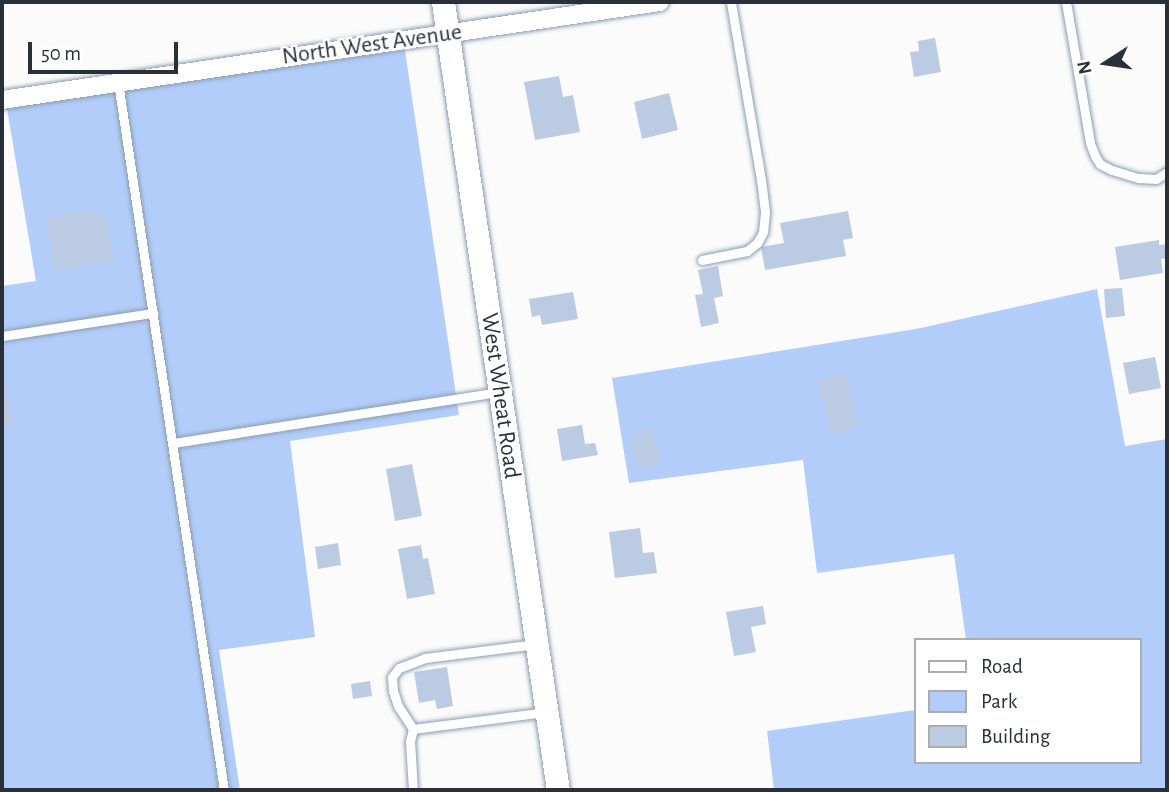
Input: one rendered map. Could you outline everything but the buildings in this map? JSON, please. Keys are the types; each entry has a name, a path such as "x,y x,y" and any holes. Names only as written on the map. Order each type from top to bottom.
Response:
{"street":[{"name":"West Wheat Road","path":"443,2 558,790"},
{"name":"North West Avenue","path":"2,100 660,2"}],"lane":[{"path":"702,260 747,250 757,243 763,232 765,212 761,180 731,2"},
{"path":"1066,2 1090,143 1095,156 1100,164 1112,170 1139,178 1156,179 1167,172"},
{"path":"118,82 224,790"},
{"path":"2,337 153,313"},
{"path":"173,443 500,392"},
{"path":"413,790 410,741 413,729 398,706 393,691 392,677 399,668 425,658 537,644"},
{"path":"413,729 547,712"}],"green space":[{"path":"403,37 459,415 290,441 315,637 219,650 240,790 2,790 2,286 36,281 5,97"},
{"path":"1097,289 1125,446 1167,439 1167,790 774,790 767,731 914,710 914,764 1141,764 1141,638 966,638 954,554 817,573 803,460 629,483 612,378 916,329"}]}
